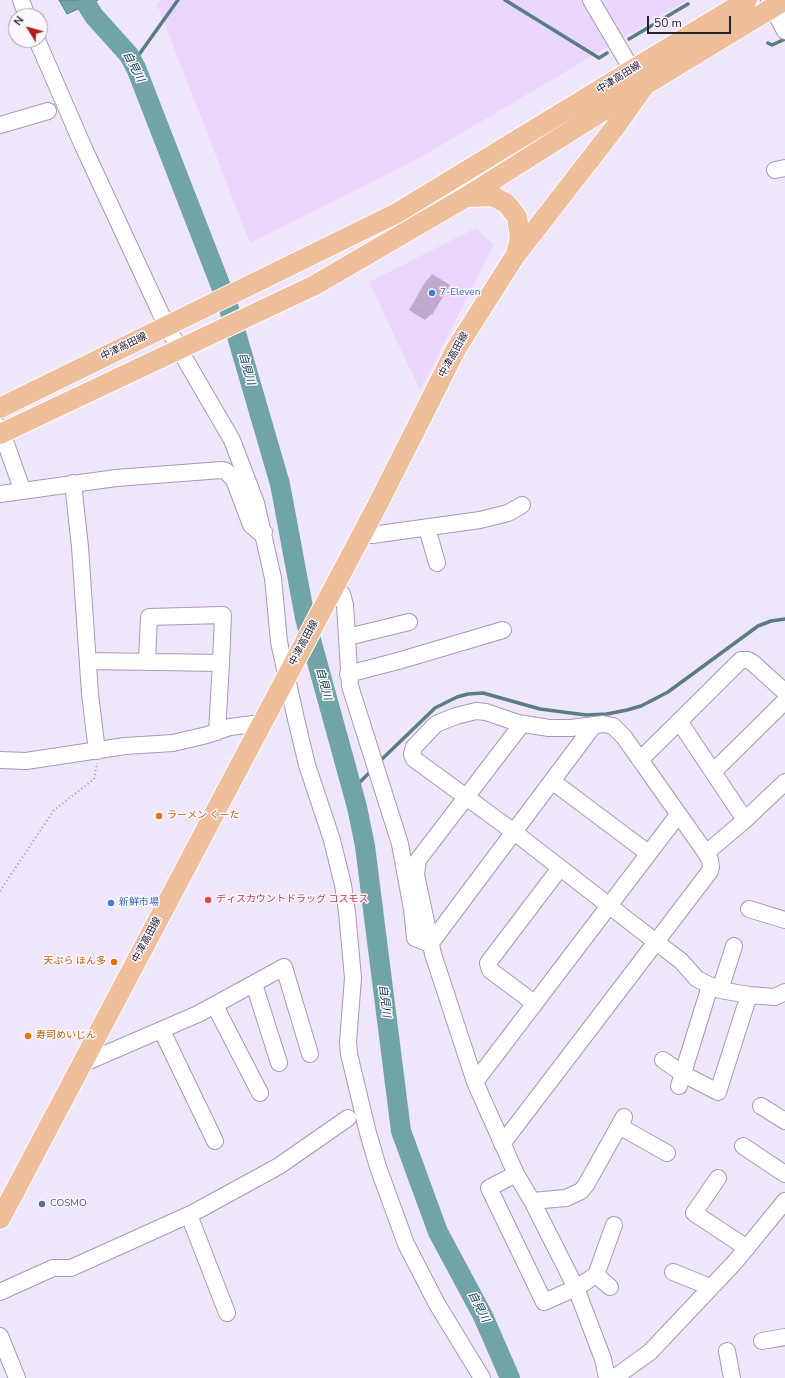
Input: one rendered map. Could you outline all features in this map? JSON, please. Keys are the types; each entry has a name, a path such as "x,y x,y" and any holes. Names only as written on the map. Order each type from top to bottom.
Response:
{"main road":[{"name":"中津高田線","path":"0,408 398,213 747,0"},
{"name":"中津高田線","path":"1,431 322,281 466,197 604,110 642,88 776,2"},
{"name":"中津高田線","path":"0,1219 290,670 456,349 516,256 616,126 642,88"},
{"path":"497,153 532,139 591,106 612,113 616,126"},
{"path":"466,197 493,196 507,204 517,217 520,238 516,256"}],"street":[{"path":"591,0 642,88"},
{"path":"776,2 785,31"},
{"path":"40,48 86,153 179,349 232,440 256,503 264,532 273,578 278,642 290,670 303,750 332,840 348,912 353,978 348,1042 349,1054 368,1133 378,1167 406,1244 437,1304 482,1378"},
{"path":"0,125 48,111"},
{"path":"1,431 22,489"},
{"path":"0,494 22,489 116,478 222,470 226,471 234,480 251,524 259,532 264,532"},
{"path":"73,483 80,547 91,708 97,751"},
{"path":"361,534 372,535 495,517 508,513 522,505"},
{"path":"427,528 437,564"},
{"path":"333,587 342,594 347,622 348,674 354,701 400,844 412,909 415,938 430,944"},
{"path":"147,661 149,617 223,616 217,732"},
{"path":"348,637 409,622"},
{"path":"348,674 503,630"},
{"path":"640,760 741,660 748,660 753,663 785,692"},
{"path":"88,662 147,661 221,663"},
{"path":"713,772 785,701"},
{"path":"502,1144 656,942 710,871 710,860 618,730 608,724 559,728 522,724 486,712 476,711 456,716 436,724 414,747 412,754 414,759 514,832 609,905 656,942 681,961 697,979 715,988 749,996 775,997 785,992"},
{"path":"679,721 745,820"},
{"path":"0,760 26,761 125,746 173,743 217,732 230,727 261,723"},
{"path":"522,724 418,860 416,867 430,944 445,994 475,1082 516,1174 532,1201 576,1288 603,1359 607,1378"},
{"path":"430,944 594,725"},
{"path":"552,780 648,853"},
{"path":"706,853 745,820 785,782"},
{"path":"475,1082 678,815"},
{"path":"534,1003 490,970 488,963 560,868"},
{"path":"749,909 785,920"},
{"path":"681,1080 715,988 734,946"},
{"path":"82,1064 162,1031 215,1006 284,967 310,1054"},
{"path":"254,984 279,1063"},
{"path":"663,1060 681,1080 718,1092 749,996"},
{"path":"215,1006 260,1093"},
{"path":"162,1031 215,1141"},
{"path":"761,1106 785,1121"},
{"path":"0,1292 53,1268 71,1268 189,1215 279,1166 348,1118"},
{"path":"532,1201 566,1198 582,1191 621,1122 667,1153"},
{"path":"743,1146 785,1174"},
{"path":"516,1174 489,1188 544,1302 576,1288 596,1275 614,1225"},
{"path":"718,1178 694,1213 747,1248"},
{"path":"614,1378 650,1352 747,1248 785,1201"},
{"path":"189,1215 227,1313"},
{"path":"673,1272 710,1287"},
{"path":"596,1275 610,1287"},
{"path":"0,1336 17,1378"},
{"path":"762,1341 785,1337"},
{"path":"727,1351 732,1378"}],"path":[{"path":"0,891 54,810 94,779 97,751"}],"shaded area":[{"path":"59,0 98,0 67,14"},
{"path":"161,0 687,0 421,157 250,243 157,4"},
{"path":"476,228 494,245 420,390 369,282"}],"building":[{"path":"432,274 450,285 432,315 414,304"}],"waterway":[{"path":"133,63 178,0"},
{"path":"505,0 599,58 607,53"},
{"path":"629,39 688,4"},
{"name":"自見川","path":"87,5 94,16 129,55 136,68 227,302 280,484 305,618 357,807 365,846 401,1131 438,1232 483,1316 510,1378"},
{"path":"768,43 772,45 785,39"},
{"path":"379,762 435,708 457,697 468,694 483,693 540,709 586,715 607,714 627,710 641,706 668,692 758,626 771,621 785,619"},
{"path":"353,789 372,770"}],"place":[{"name":"7-Eleven","path":"432,293"},
{"name":"ラーメン くーた","path":"159,816"},
{"name":"ディスカウントドラッグ コスモス","path":"208,900"},
{"name":"新鮮市場","path":"111,903"},
{"name":"天ぷら ほん多","path":"114,962"},
{"name":"寿司めいじん","path":"28,1036"},
{"name":"COSMO","path":"42,1204"}]}
